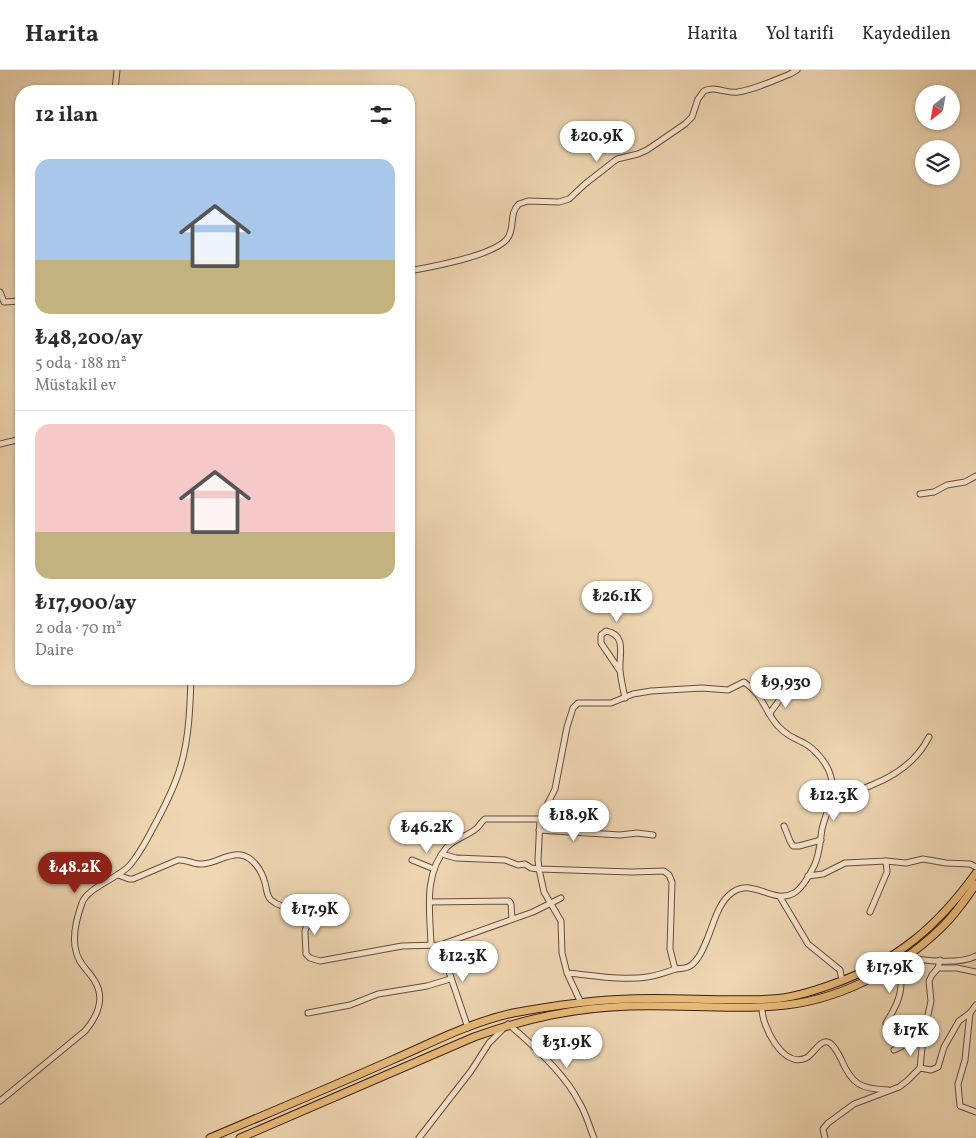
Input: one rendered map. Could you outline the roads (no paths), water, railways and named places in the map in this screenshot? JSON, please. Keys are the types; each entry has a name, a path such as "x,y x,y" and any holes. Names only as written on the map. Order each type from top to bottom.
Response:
{"highway":[{"path":"210,1138 468,1028 512,1014 581,1002 630,999 774,999 799,995 842,981 890,958 920,937 955,901 976,873"},
{"path":"240,1138 409,1064 508,1024 532,1018 630,1006 762,1007 792,1004 821,998 860,984 907,956 941,928 961,906 976,884"}],"street":[{"path":"116,85 117,70"},
{"path":"415,270 483,253 501,245 510,234 512,214 518,204 528,202 559,202 569,199 617,159 638,154 685,124 692,117 698,99 704,91 712,88 735,93 745,91 797,70"},
{"path":"0,292 4,302 15,301"},
{"path":"0,444 15,441"},
{"path":"920,494 934,492 947,485 965,482 976,476"},
{"path":"620,671 601,643 601,635 606,631 613,632 618,638 621,648 620,671 624,698"},
{"path":"567,973 644,978 675,969 690,967 698,958 719,909 724,901 734,892 744,887 785,897 796,891 815,865 823,825 832,800 832,777 818,754 809,746 783,732 774,721 762,699 753,688 744,682 728,690 702,688 650,691 638,693 611,703 578,703 574,706 567,727 555,789 540,819 538,869 544,892 561,921 562,954 567,973 581,1002"},
{"path":"0,1101 85,1031 94,1021 99,1010 100,994 95,981 79,961 75,950 76,929 82,901 90,893 130,865 145,843 178,776 182,763 188,726 191,685"},
{"path":"770,713 786,691"},
{"path":"832,800 870,786 902,770 918,756 929,737"},
{"path":"431,944 429,884 442,854 454,840 477,827 484,819 540,819"},
{"path":"784,826 793,846 821,840"},
{"path":"539,830 653,835"},
{"path":"442,854 462,858 505,860 538,869 632,872 664,870 672,882 670,949 675,969"},
{"path":"118,875 133,879 184,859 202,864 226,856 245,856 251,858 262,876 268,897 272,902 284,907 308,912 309,918 305,931 306,954 310,958 320,960 396,947 440,945 550,905 561,898"},
{"path":"808,876 823,874 845,864 886,861 906,863 923,859 970,864 976,867"},
{"path":"412,860 434,869"},
{"path":"870,912 886,872 886,861"},
{"path":"780,897 808,944 840,970 842,981"},
{"path":"430,902 509,901 512,919"},
{"path":"440,945 468,1028"},
{"path":"907,956 924,960 968,960 976,956"},
{"path":"825,1138 823,1129 828,1123 854,1104 891,1090 907,1081 920,1068 923,1038 931,1000 929,980 938,968 940,960"},
{"path":"886,1023 896,1008 902,992 900,971 896,963"},
{"path":"938,968 957,968 976,972"},
{"path":"308,1013 350,1005 378,994 427,986 450,979"},
{"path":"920,1068 931,1070 938,1067 944,1047 959,1021 976,1006"},
{"path":"762,1007 762,1017 765,1026 784,1054 790,1058 802,1060 809,1057 824,1041 829,1042 848,1073 860,1086 866,1089 891,1090"},
{"path":"970,1013 965,1060 957,1089 960,1106 976,1112"},
{"path":"894,1050 907,1044 916,1036 928,1018"},
{"path":"419,1138 471,1071 489,1043 508,1024 543,1055 573,1092 584,1112 594,1138"}]}
